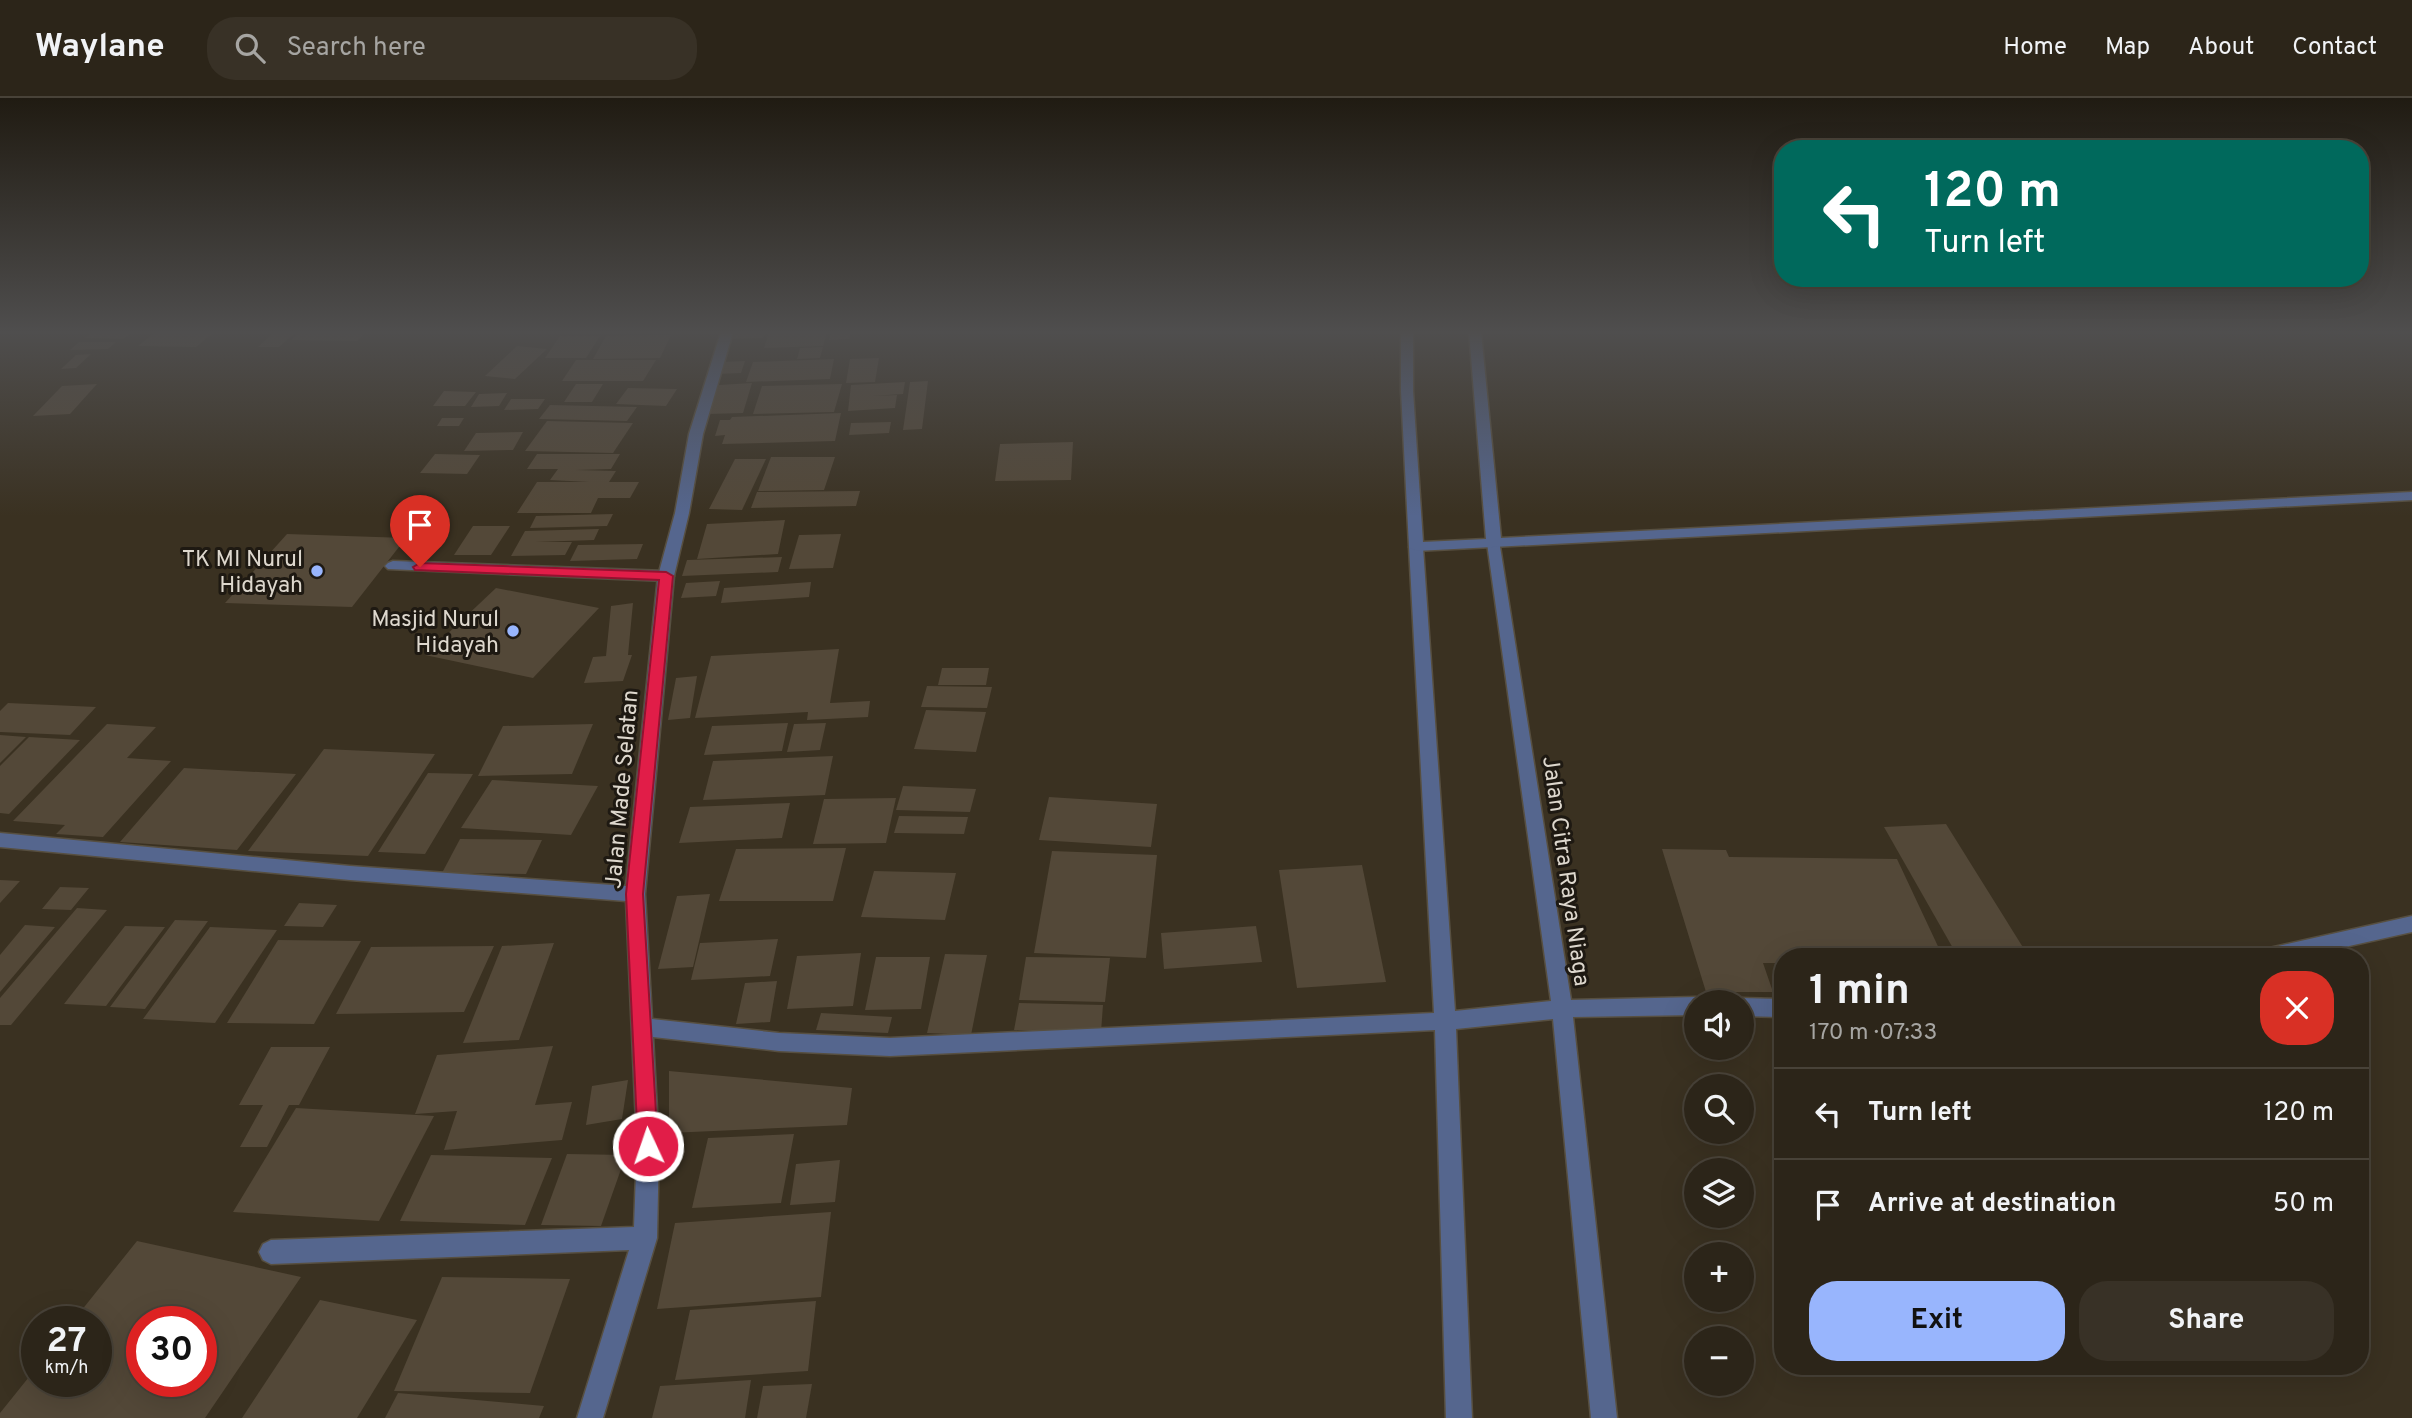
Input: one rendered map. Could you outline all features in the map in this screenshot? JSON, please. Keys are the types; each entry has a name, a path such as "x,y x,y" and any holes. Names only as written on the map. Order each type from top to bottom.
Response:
{"street":[{"name":"Jalan Made Selatan","path":"590,1418 645,1238 648,1146 635,894 666,576 682,513 696,434 708,394"},
{"path":"1407,394 1446,1021 1460,1418"},
{"name":"Jalan Citra Raya Niaga","path":"1481,394 1494,543 1562,1009 1604,1418"},
{"path":"1416,547 2412,496"},
{"path":"393,566 666,576"},
{"path":"0,841 350,873 635,894"},
{"path":"2305,948 2412,924"},
{"path":"641,1027 779,1042 890,1047 1446,1021 1562,1009 1684,1006"},
{"path":"1754,1007 1774,1008"},
{"path":"271,1252 645,1238"}],"building":[{"path":"55,394 88,394 70,414 33,416"},
{"path":"442,394 475,394 465,406 433,406"},
{"path":"479,394 507,394 499,406 471,407"},
{"path":"570,394 597,394 592,402 564,402"},
{"path":"624,394 674,394 666,406 616,404"},
{"path":"716,394 749,394 743,413 708,414"},
{"path":"760,394 839,394 834,412 753,414"},
{"path":"850,394 903,394 872,396 897,395 895,408 848,411"},
{"path":"908,394 926,394 922,429 903,430"},
{"path":"511,399 545,399 538,409 504,410"},
{"path":"550,405 637,407 627,421 539,419"},
{"path":"841,413 835,441 722,444 725,435 715,436 720,420 730,420 732,417"},
{"path":"442,418 464,418 459,426 437,426"},
{"path":"547,421 633,423 613,453 525,451"},
{"path":"891,422 889,433 849,435 851,423"},
{"path":"523,432 513,450 464,451 476,433"},
{"path":"1073,442 1071,480 995,481 1000,444"},
{"path":"435,454 480,455 467,474 420,473"},
{"path":"537,454 620,454 611,469 576,470 616,471 609,482 639,482 630,498 598,498 591,513 517,513 537,482 589,482 550,480 558,469 527,469"},
{"path":"771,457 835,457 824,490 758,491"},
{"path":"735,459 766,459 742,510 709,509"},
{"path":"860,491 856,506 751,508 757,492"},
{"path":"613,514 607,526 530,528 536,516"},
{"path":"785,520 778,554 697,559 707,524"},
{"path":"473,526 510,526 491,555 454,555"},
{"path":"599,529 594,540 536,542 572,542 565,555 511,556 525,531"},
{"name":"TK MI Nurul Hidayah","path":"287,534 406,538 352,607 225,603"},
{"path":"841,534 833,568 789,569 799,535"},
{"path":"643,544 637,559 570,561 578,545"},
{"path":"782,557 778,572 682,576 687,560"},
{"path":"720,581 716,596 681,598 686,583"},
{"path":"811,582 809,597 721,603 724,588"},
{"name":"Masjid Nurul Hidayah","path":"496,588 599,608 533,678 425,655"},
{"path":"633,603 628,655 632,655 623,681 584,683 593,657 606,656 611,606"},
{"path":"839,649 830,703 870,701 868,717 807,720 808,712 695,718 711,656"},
{"path":"942,668 989,668 986,685 938,685"},
{"path":"697,676 690,718 668,720 676,678"},
{"path":"927,686 992,687 987,708 921,707"},
{"path":"8,703 96,707 70,735 0,732 0,711"},
{"path":"926,710 986,712 976,752 914,749"},
{"path":"788,723 782,751 704,755 712,726"},
{"path":"826,723 820,750 787,752 794,724"},
{"path":"107,724 156,727 127,758 171,761 103,837 56,834 65,825 13,821"},
{"path":"593,724 572,774 478,776 503,726"},
{"path":"0,735 26,737 0,763"},
{"path":"29,737 80,740 9,814 0,813 0,766"},
{"path":"324,749 435,754 368,856 248,851"},
{"path":"833,756 825,795 703,800 713,761"},
{"path":"184,768 296,774 237,850 120,842"},
{"path":"428,773 473,774 425,854 378,852"},
{"path":"492,780 598,786 571,835 461,828"},
{"path":"903,786 976,789 970,812 896,810"},
{"path":"1049,797 1157,804 1151,847 1039,840"},
{"path":"896,798 886,843 813,844 824,799"},
{"path":"790,803 782,838 679,843 690,807"},
{"path":"899,816 968,817 964,834 894,833"},
{"path":"1946,824 2023,948 1953,948 1884,827"},
{"path":"460,839 542,840 526,874 442,873"},
{"path":"846,848 833,901 719,901 736,849"},
{"path":"1662,849 1726,850 1729,857 1897,859 1939,948 1774,948 1774,963 1763,963 1773,992 1705,990"},
{"path":"1052,851 1157,855 1146,958 1034,953"},
{"path":"1362,865 1386,982 1297,988 1279,870"},
{"path":"874,871 956,873 945,920 861,917"},
{"path":"0,880 20,881 0,903"},
{"path":"60,887 89,888 71,910 42,909"},
{"path":"710,894 693,967 658,969 677,896"},
{"path":"299,903 337,905 323,927 284,926"},
{"path":"77,908 107,910 11,1025 0,1025 0,998"},
{"path":"175,920 208,921 145,1009 110,1007"},
{"path":"25,925 55,927 0,992 0,955"},
{"path":"125,926 165,927 106,1006 64,1004"},
{"path":"1256,926 1262,962 1164,969 1161,933"},
{"path":"210,927 277,930 215,1023 143,1019"},
{"path":"778,939 770,976 691,980 700,943"},
{"path":"278,940 361,941 314,1024 227,1023"},
{"path":"554,943 519,1040 463,1043 502,946"},
{"path":"494,946 464,1012 336,1014 371,947"},
{"path":"861,953 853,1006 787,1009 797,956"},
{"path":"945,954 987,955 971,1035 927,1033"},
{"path":"876,957 930,957 921,1009 865,1010"},
{"path":"1026,957 1110,958 1105,1002 1019,1000"},
{"path":"777,981 770,1022 736,1024 745,983"},
{"path":"1019,1003 1103,1005 1101,1032 1014,1030"},
{"path":"821,1013 892,1017 888,1033 816,1030"},
{"path":"553,1046 535,1105 572,1102 562,1140 444,1150 457,1111 415,1114 437,1055"},
{"path":"271,1047 330,1047 299,1105 289,1105 267,1147 240,1147 263,1105 239,1105"},
{"path":"669,1071 852,1088 847,1125 669,1133"},
{"path":"628,1080 622,1119 586,1125 592,1086"},
{"path":"296,1108 434,1116 379,1221 233,1212"},
{"path":"794,1134 781,1203 692,1208 708,1138"},
{"path":"567,1154 626,1155 601,1226 541,1225"},
{"path":"431,1155 552,1158 525,1225 400,1221"},
{"path":"840,1160 835,1202 790,1205 796,1164"},
{"path":"831,1212 821,1297 657,1309 675,1223"},
{"path":"137,1241 301,1277 205,1418 0,1418 0,1413 21,1387 21,1397 112,1397 112,1306 85,1306"},
{"path":"442,1277 570,1279 530,1393 394,1391"},
{"path":"320,1300 417,1320 357,1418 242,1418"},
{"path":"816,1301 808,1371 675,1380 690,1310"},
{"path":"751,1380 745,1418 652,1418 660,1386"},
{"path":"812,1384 806,1418 757,1418 763,1386"},
{"path":"398,1393 544,1406 539,1418 385,1418"}],"place":[{"name":"TK MI Nurul Hidayah","path":"317,571"},
{"name":"Masjid Nurul Hidayah","path":"513,631"}],"route":[{"path":"420,567 666,576 635,894 648,1146"}]}
